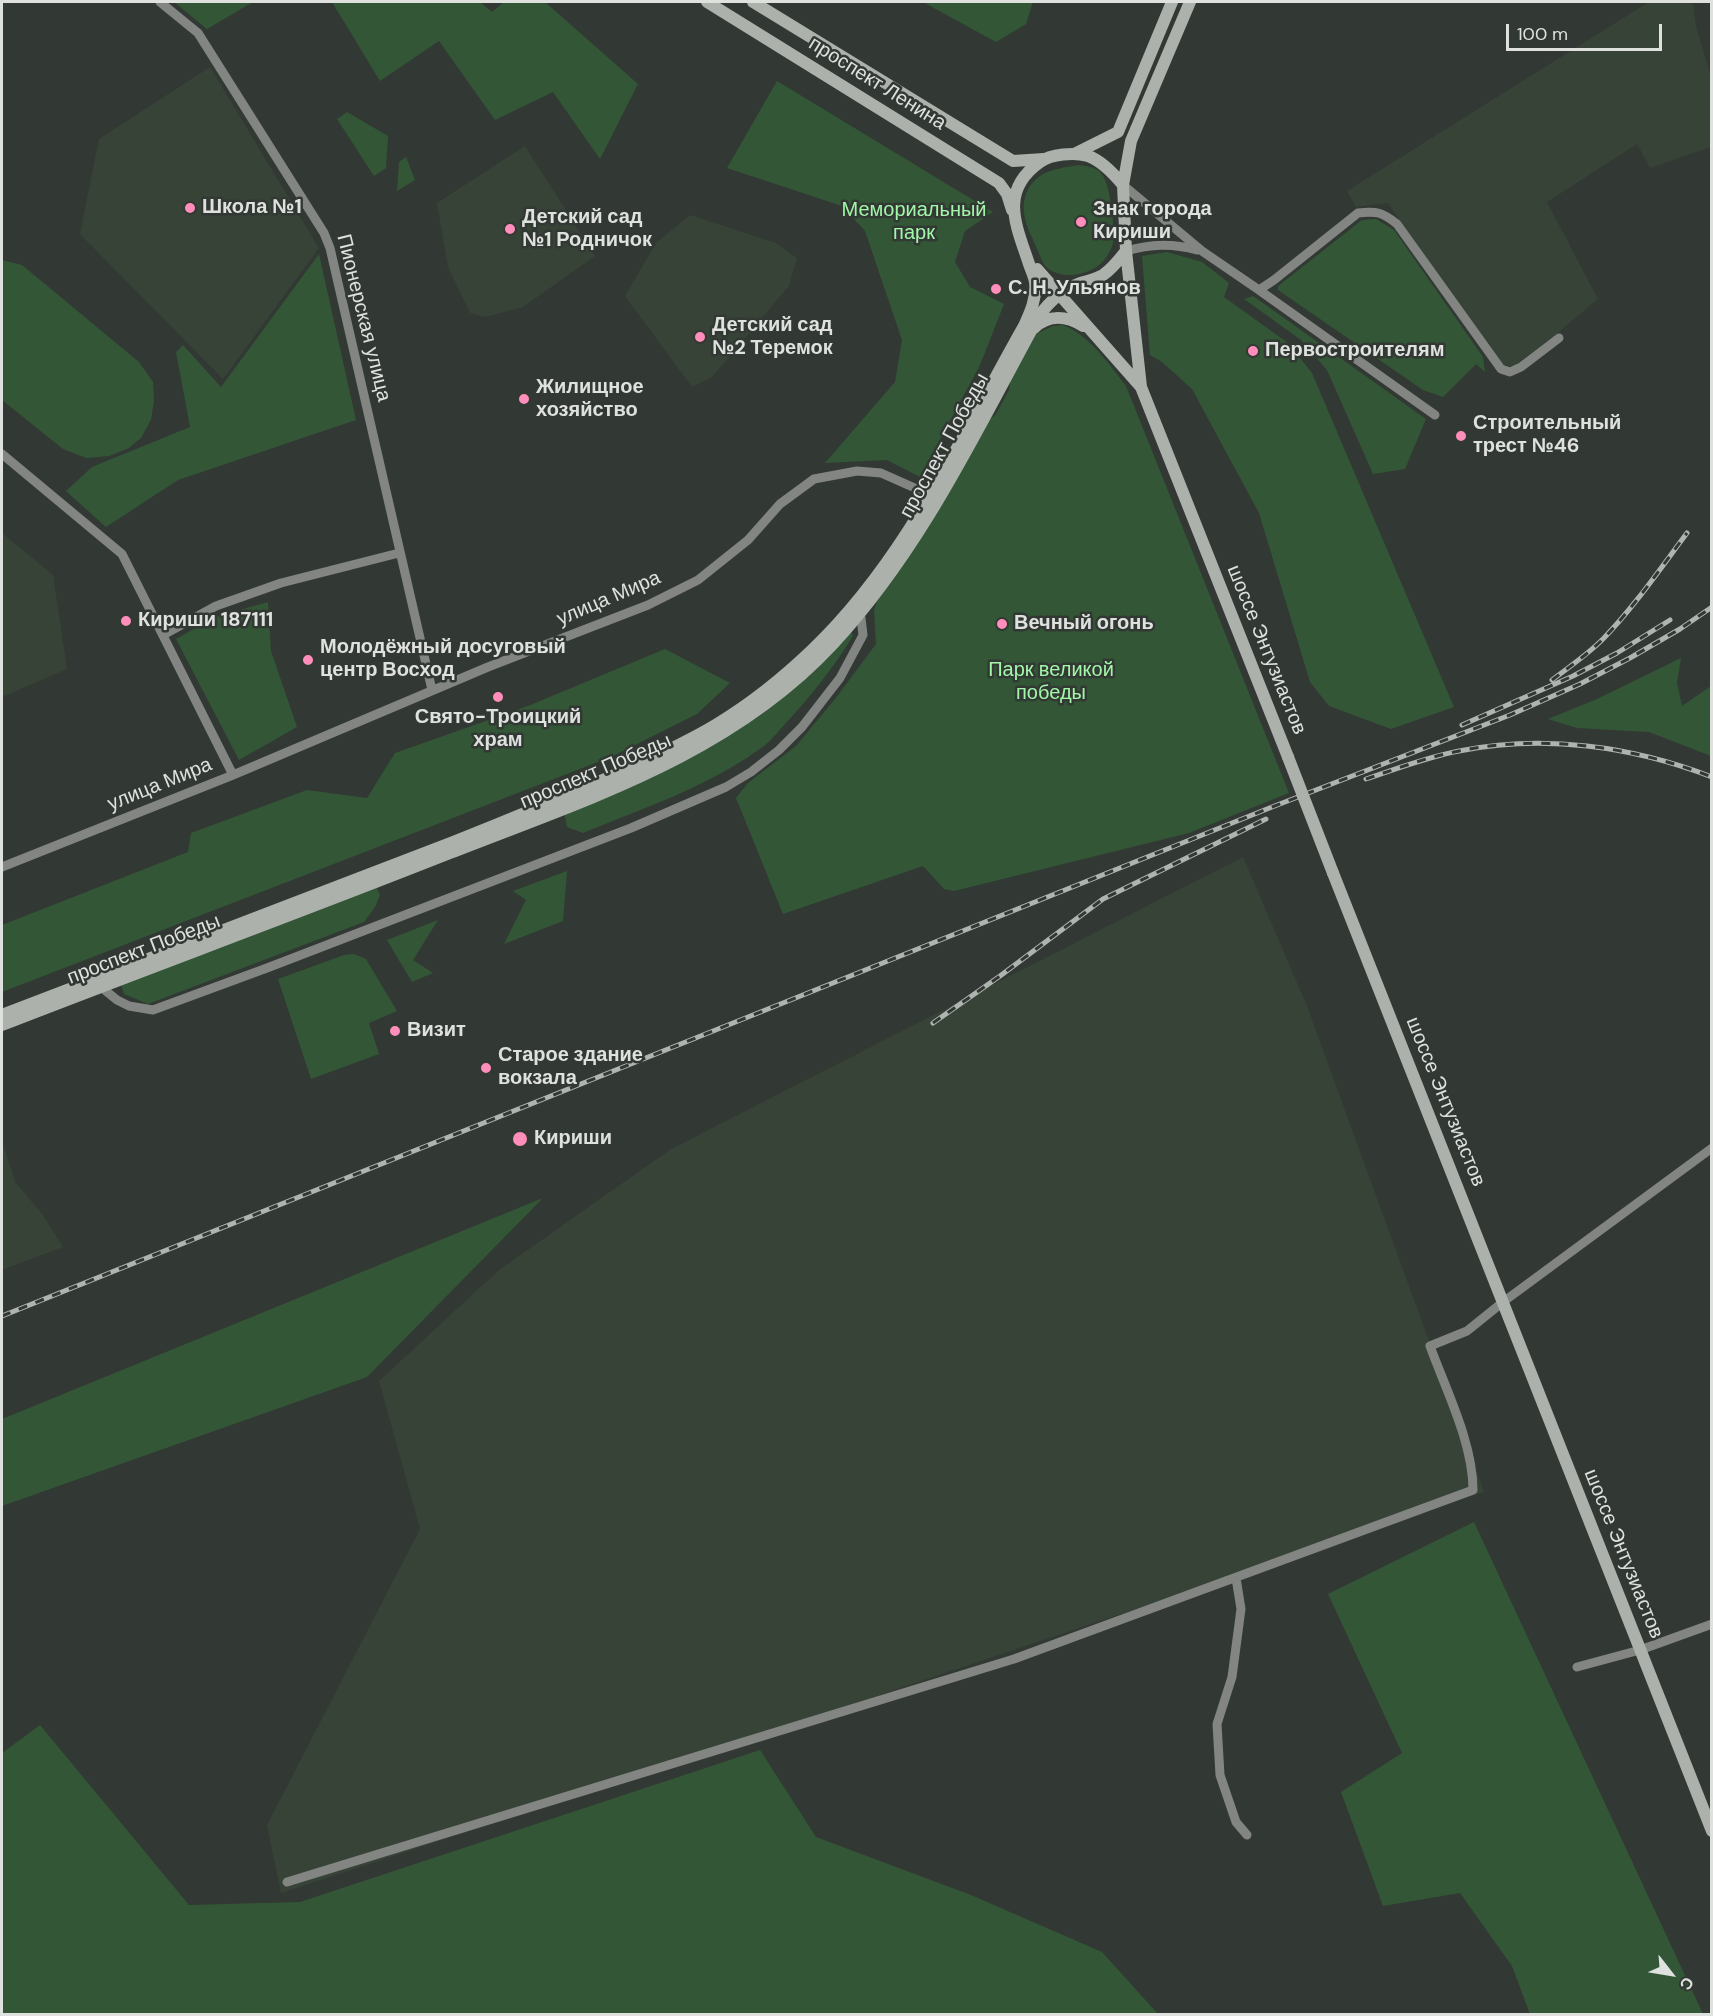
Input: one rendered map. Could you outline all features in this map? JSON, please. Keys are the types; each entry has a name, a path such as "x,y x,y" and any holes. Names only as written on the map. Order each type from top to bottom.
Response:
{"main road":[{"name":"проспект Ленина","path":"707,2 999,183 1007,194 1013,213"},
{"name":"проспект Ленина","path":"753,2 1013,161 1045,159"},
{"path":"1027,329 1035,282 1013,213 1015,196 1022,179 1032,167 1045,159 1074,154 1118,132 1172,2"},
{"path":"1142,387 1126,251 1123,185 1131,141 1190,2"},
{"path":"1074,154 1089,157 1104,165 1123,185"},
{"path":"1023,249 1037,269 1142,387"},
{"path":"1027,329 1049,303 1078,284 1104,274 1126,251"},
{"path":"1037,269 1058,280 1078,284"},
{"path":"1027,329 1049,319 1062,317 1073,320 1092,332"},
{"name":"проспект Победы","path":"2,1025 394,876 625,784 675,761 741,722 781,692 817,660 858,615 909,548 1027,329"},
{"name":"шоссе Энтузиастов","path":"1142,387 1545,1413 1710,1823"},
{"name":"проспект Победы","path":"2,1015 390,867 558,800 662,754 702,733 741,708 813,649 845,614 935,497"}],"street":[{"name":"Пионерская улица","path":"160,2 198,33 324,233 334,264 432,690"},
{"path":"1123,185 1202,251 1435,415"},
{"path":"1258,290 1274,280 1358,213 1384,214 1397,224 1501,369 1510,372 1521,367 1559,338"},
{"path":"1126,251 1162,244 1180,245 1202,251"},
{"path":"2,454 122,554 233,775"},
{"name":"улица Мира","path":"2,867 233,775 432,690 648,605 698,580 748,540 780,504 814,479 857,471 881,473 935,497"},
{"path":"163,635 216,606 281,583 399,553"},
{"path":"101,987 129,1006 153,1010 593,843 726,787 751,772 779,750 840,678 863,635 861,618 858,615"},
{"path":"287,1882 1014,1659 1473,1490 1473,1471 1461,1430 1430,1346 1467,1331 1712,1148"},
{"path":"1236,1578 1241,1609 1232,1677 1216,1724 1220,1775 1236,1822 1247,1835"},
{"path":"1577,1667 1640,1650 1712,1624"}],"shaded area":[{"path":"1649,2 1690,2 1693,5 1696,26 1711,76 1711,147 1650,168 1637,144 1547,202 1598,299 1514,366 1503,365 1489,350 1388,203 1356,207 1347,191"},
{"name":"Школа №1","path":"210,67 319,248 223,379 80,234 99,139"},
{"name":"Детский сад №1 Родничок","path":"525,146 595,256 523,307 485,317 470,313 448,267 437,203"},
{"name":"Детский сад №2 Теремок","path":"690,215 776,243 797,258 789,286 712,377 692,387 625,296 656,243"},
{"path":"2,533 53,575 67,669 2,697"},
{"path":"1243,857 1307,1006 1484,1492 722,1748 281,1893 267,1825 420,1529 379,1381 499,1270 671,1149"},
{"path":"2,1140 15,1182 43,1215 63,1247 2,1270"}],"green space":[{"path":"174,2 253,2 207,29"},
{"path":"332,2 480,2 492,12 504,2 545,2 638,84 600,159 553,92 495,120 439,41 380,81"},
{"path":"923,2 1033,2 1026,24 996,42"},
{"name":"Мемориальный парк","path":"777,81 993,212 965,231 955,262 970,287 1004,304 980,365 920,477 887,460 825,463 895,382 902,340 865,231 842,206 727,168"},
{"path":"347,112 388,136 386,168 374,176 337,119"},
{"path":"406,157 415,180 397,191 399,162"},
{"path":"1079,165 1095,169 1104,177 1111,206 1113,243 1107,256 1096,267 1082,274 1065,275 1050,270 1042,262 1026,222 1024,203 1030,186 1041,175"},
{"path":"1376,219 1394,230 1483,357 1485,372 1476,364 1443,397 1423,390 1278,290 1278,286 1362,220"},
{"path":"1167,252 1202,262 1229,283 1224,297 1288,343 1312,373 1454,707 1391,729 1329,706 1310,682 1259,513 1192,389 1162,362 1150,355 1142,256"},
{"path":"319,254 356,420 178,480 106,527 66,491 92,467 190,427 176,352 183,345 221,387"},
{"path":"2,260 22,265 139,362 153,382 154,401 151,420 141,438 129,448 109,456 86,458 63,449 2,400"},
{"path":"1253,296 1426,419 1405,469 1373,474 1327,370 1301,340 1244,299"},
{"name":"Парк великой победы","path":"1063,325 1082,336 1106,360 1126,386 1289,793 1189,833 954,891 944,889 923,866 783,914 736,798 748,783 796,746 876,644 874,611 878,598 985,424 996,414 1009,390 1011,375 1034,335 1053,326"},
{"path":"268,602 271,651 297,727 239,760 176,639 215,617"},
{"path":"851,632 853,636 822,681 796,713 764,746 722,773 653,805 583,833 567,827 564,811 619,792"},
{"path":"665,649 730,683 697,714 611,757 2,992 2,925 188,852 191,833 307,790 367,798 395,753 528,706"},
{"path":"1681,658 1677,683 1682,706 1711,686 1711,756 1649,732 1577,728 1548,719 1597,699"},
{"path":"567,871 563,921 504,944 526,900 513,891"},
{"path":"376,886 380,895 375,907 364,922 148,1004 124,994 121,985"},
{"path":"438,920 413,960 433,973 412,982 387,940"},
{"path":"354,954 366,959 397,1011 369,1023 379,1054 311,1079 278,979 344,955"},
{"path":"543,1198 367,1377 2,1506 2,1419"},
{"path":"1474,1522 1703,2014 1530,2014 1512,1966 1460,1893 1383,1906 1341,1792 1402,1753 1328,1594"},
{"path":"40,1725 189,1905 300,1902 760,1750 816,1837 971,1895 1102,1952 1158,2014 2,2014 2,1753"}],"railway":[{"path":"1552,680 1603,639 1646,588 1687,533"},
{"path":"2,1316 1272,807 1510,715 1580,684 1630,658 1712,607"},
{"path":"1462,725 1573,676 1617,653 1670,620"},
{"path":"1366,779 1447,754 1491,746 1523,744 1587,746 1619,751 1651,757 1712,777"},
{"path":"933,1023 1103,899 1266,819"}],"place":[{"name":"Школа №1","path":"190,208"},
{"name":"Знак города Кириши","path":"1081,222"},
{"name":"Детский сад №1 Родничок","path":"510,229"},
{"name":"С. Н. Ульянов","path":"996,289"},
{"name":"Детский сад №2 Теремок","path":"700,337"},
{"name":"Первостроителям","path":"1253,351"},
{"name":"Жилищное хозяйство","path":"524,399"},
{"name":"Строительный трест №46","path":"1461,436"},
{"name":"Кириши 187111","path":"126,621"},
{"name":"Вечный огонь","path":"1002,624"},
{"name":"Молодёжный досуговый центр Восход","path":"308,660"},
{"name":"Свято-Троицкий храм","path":"498,697"},
{"name":"Визит","path":"395,1031"},
{"name":"Старое здание вокзала","path":"486,1068"},
{"name":"Кириши","path":"520,1139"}]}
